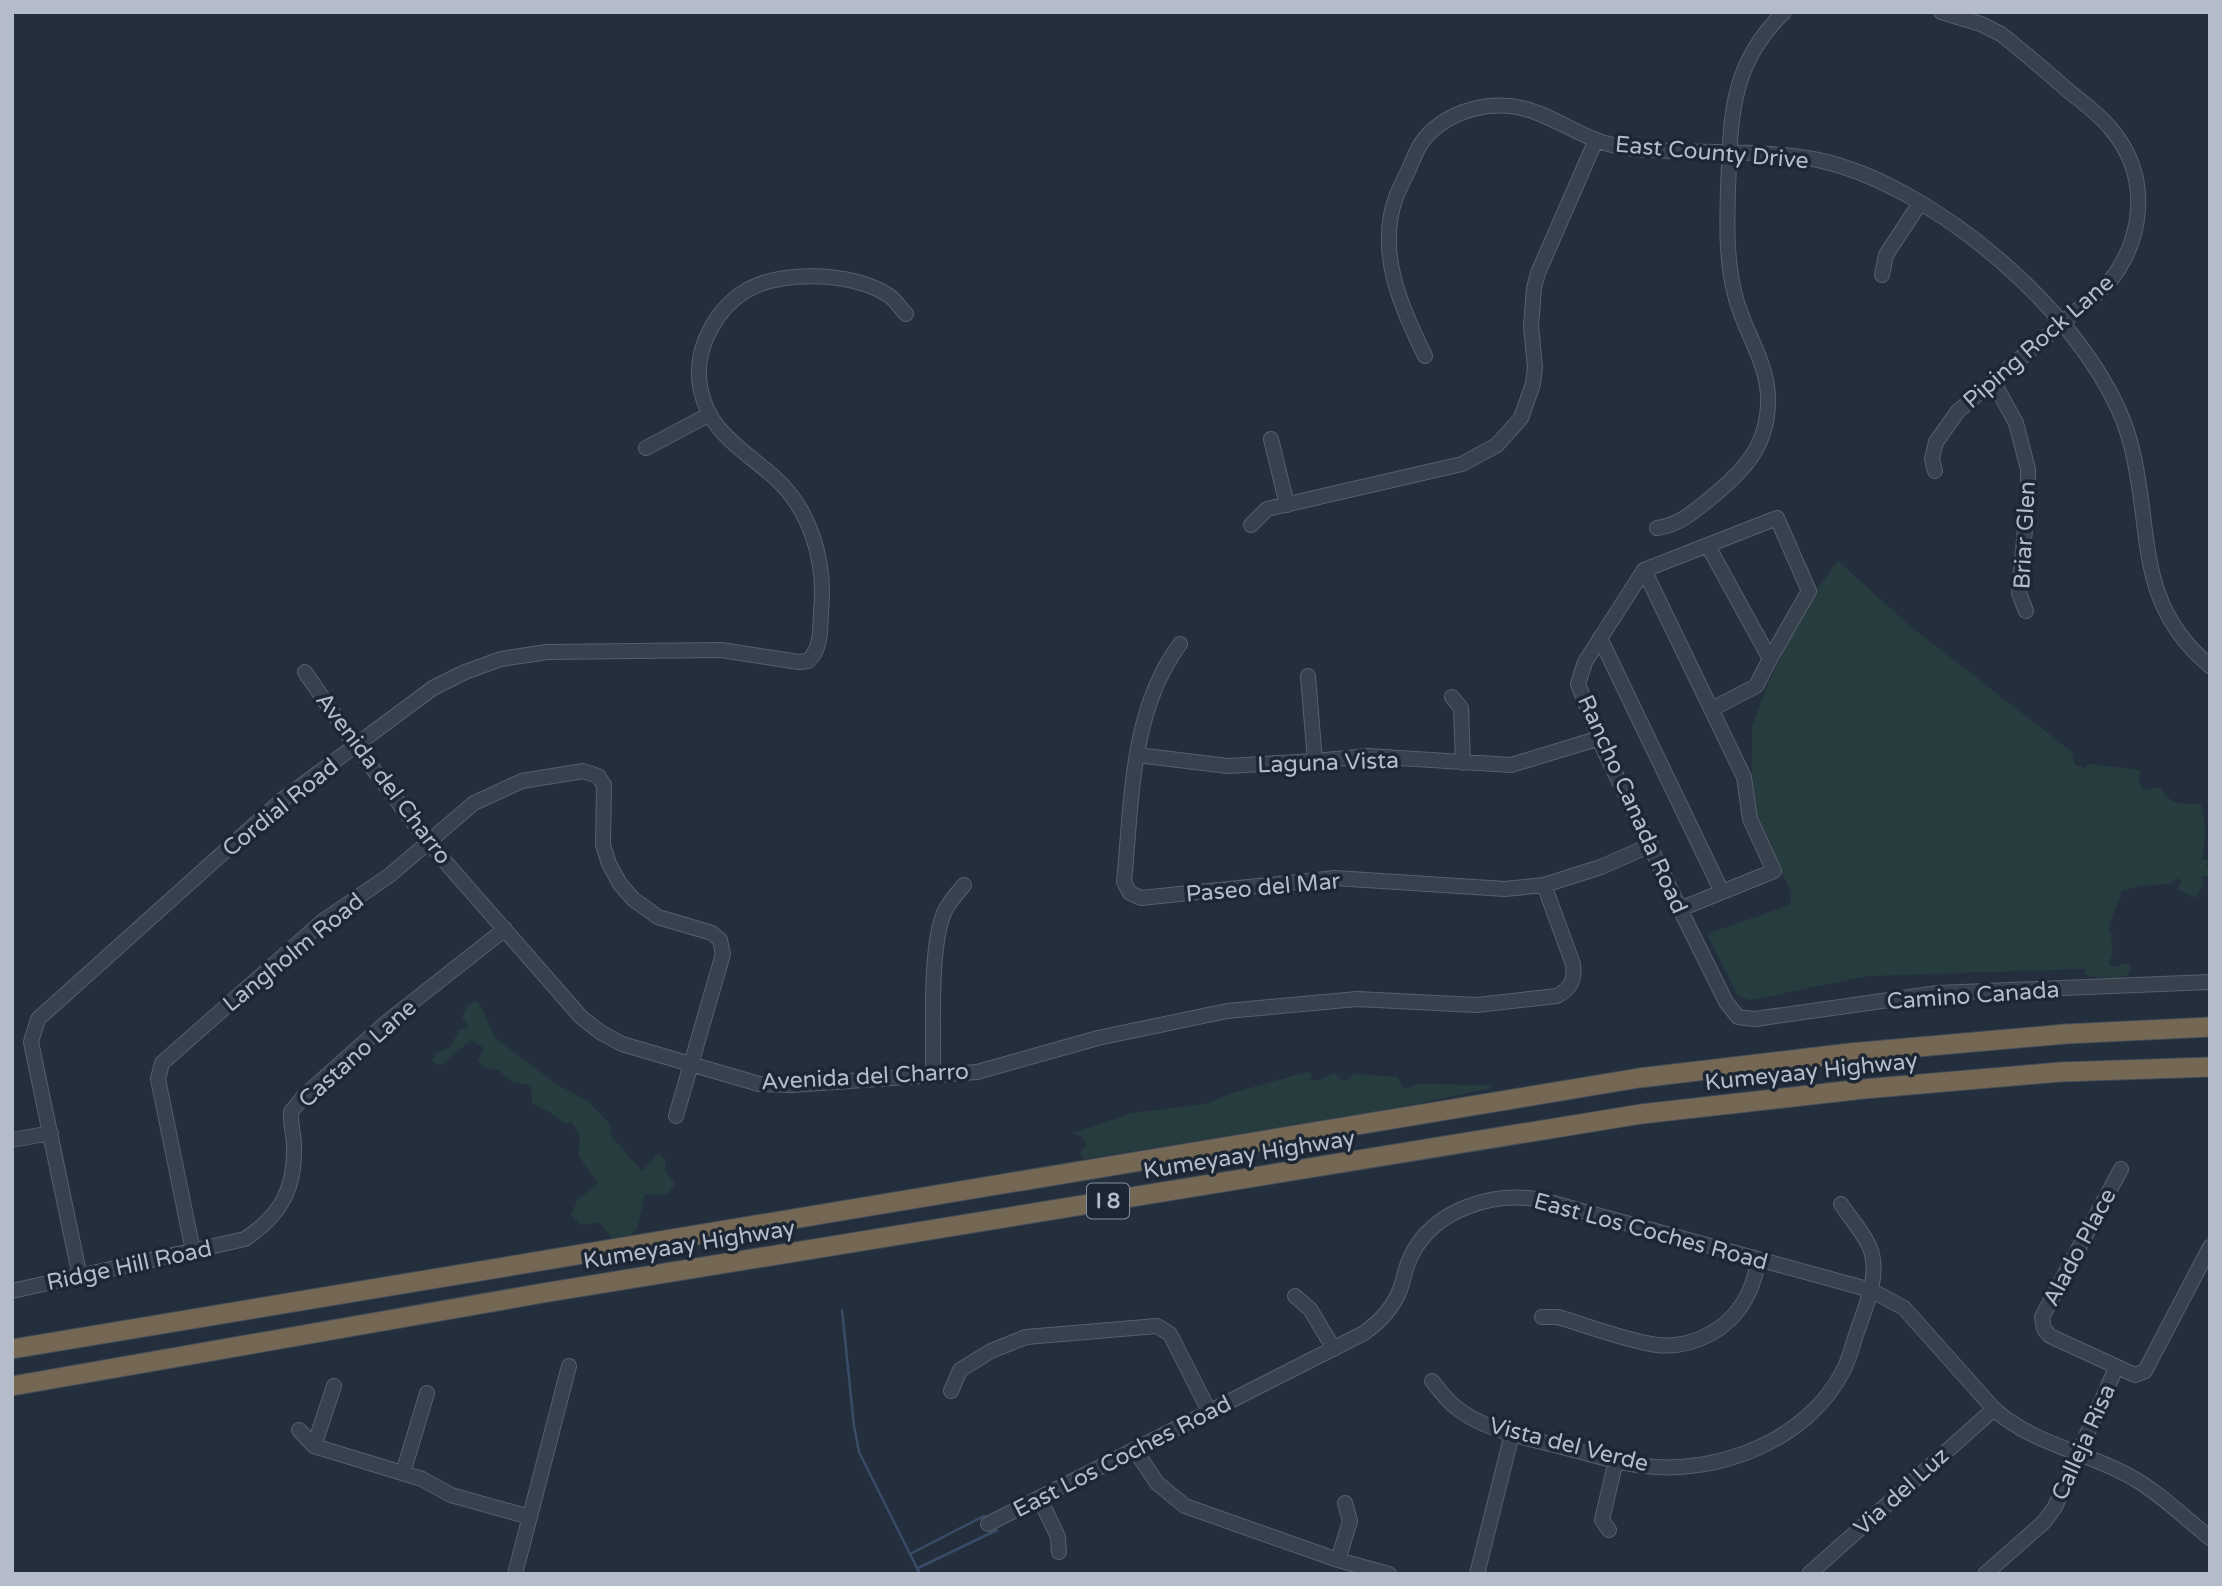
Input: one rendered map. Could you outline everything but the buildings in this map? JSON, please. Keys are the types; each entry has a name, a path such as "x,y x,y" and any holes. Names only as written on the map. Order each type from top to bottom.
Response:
{"highway":[{"name":"Kumeyaay Highway","path":"12,1349 1639,1078 1877,1051 2064,1034 2210,1027"},
{"name":"Kumeyaay Highway","path":"12,1386 543,1293 1641,1114 1863,1089 2047,1073 2210,1067"}],"street":[{"path":"1657,528 1672,525 1687,517 1738,475 1755,451 1767,418 1768,394 1764,369 1740,313 1729,264 1727,236 1730,128 1738,84 1757,44 1784,12"},
{"name":"Piping Rock Lane","path":"1935,471 1933,451 1942,431 1966,403 2106,286 2121,266 2132,244 2139,208 2137,183 2130,159 2103,120 2001,34 1981,24 1941,12"},
{"name":"East County Drive","path":"1425,356 1403,313 1391,271 1388,236 1395,199 1420,145 1427,136 1465,111 1502,106 1532,111 1596,140 1626,149 1807,158 1873,177 1920,203 2009,267 2036,293 2095,368 2122,417 2133,454 2152,580 2170,623 2193,653 2210,666"},
{"path":"1251,525 1267,509 1462,464 1497,445 1521,418 1533,384 1535,367 1531,326 1534,288 1538,273 1596,140"},
{"path":"1882,275 1886,255 1920,203"},
{"path":"646,448 710,414 704,403 699,376 705,341 712,324 744,291 774,280 809,275 843,279 868,285 890,296 905,314"},
{"name":"Briar Glen","path":"1993,381 2016,423 2028,469 2028,498 2019,588 2019,598 2026,611"},
{"name":"Cordial Road","path":"80,1277 31,1042 38,1019 282,800 433,688 465,672 522,654 721,650 799,662 808,661 814,655 818,649 823,592 816,544 788,491 726,439 710,414"},
{"path":"1272,439 1287,505"},
{"path":"1680,909 1774,871 1751,819 1744,777 1644,570 1777,519 1809,591 1756,687 1712,709"},
{"path":"1708,546 1770,659"},
{"name":"Rancho Canada Road","path":"1644,570 1585,662 1578,684 1604,751 1726,1002 1738,1017"},
{"path":"1600,638 1722,892"},
{"name":"Paseo del Mar","path":"1180,644 1167,661 1148,705 1137,755 1124,882 1130,893 1141,898 1335,878 1505,889 1544,885 1601,867 1651,845"},
{"name":"Avenida del Charro","path":"305,672 355,745 428,842 572,1008 600,1032 622,1045 759,1084 792,1085 977,1072 1098,1038 1227,1011 1357,999 1476,1005 1557,996 1565,992 1575,975 1544,885"},
{"path":"1308,676 1315,761"},
{"path":"1452,697 1461,708 1463,763"},
{"name":"Laguna Vista","path":"1137,755 1228,766 1368,756 1463,763 1521,763 1600,738"},
{"name":"Langholm Road","path":"193,1251 158,1079 162,1063 323,921 390,875 474,803 522,781 583,771 598,776 604,785 603,845 620,884 633,899 658,917 712,933 720,940 723,954 691,1066"},
{"path":"933,1076 938,933 946,908 964,885"},
{"name":"Castano Lane","path":"245,1239 264,1227 278,1211 291,1183 294,1142 291,1112 387,1022 505,929"},
{"name":"Camino Canada","path":"1738,1017 1755,1019 1938,993 2210,982"},
{"path":"676,1116 691,1066"},
{"path":"12,1140 51,1133"},
{"name":"Alado Place","path":"2116,1368 2050,1336 2044,1329 2042,1317 2121,1169"},
{"name":"East Los Coches Road","path":"988,1524 1364,1333 1386,1313 1396,1297 1413,1252 1434,1226 1452,1213 1496,1199 1519,1197 1542,1200 1871,1290 1904,1308 1994,1409 2010,1423 2134,1478 2210,1538"},
{"name":"Vista del Verde","path":"1432,1381 1452,1404 1469,1416 1512,1434 1615,1460 1644,1466 1695,1464 1741,1454 1781,1435 1816,1406 1844,1370 1871,1290 1873,1267 1871,1249 1841,1204"},
{"name":"Ridge Hill Road","path":"12,1291 245,1239"},
{"name":"Calleja Risa","path":"1985,1574 2044,1522 2055,1507 2116,1368 2135,1376 2145,1371 2210,1247"},
{"path":"1542,1317 1558,1317 1655,1345 1690,1342 1718,1329 1737,1311 1750,1289 1759,1260"},
{"path":"1296,1296 1310,1309 1334,1349"},
{"path":"951,1391 960,1370 991,1351 1026,1337 1157,1326 1170,1334 1209,1411"},
{"path":"515,1574 569,1366"},
{"path":"314,1446 334,1386"},
{"path":"403,1474 427,1393"},
{"name":"Via del Luz","path":"1809,1574 1994,1409"},
{"path":"299,1430 314,1446 422,1479 450,1495 530,1517"},
{"path":"1477,1574 1512,1434"},
{"path":"1135,1450 1157,1483 1185,1506 1338,1560 1389,1574"},
{"path":"1609,1530 1602,1520 1615,1460"},
{"path":"1040,1499 1058,1538 1059,1552"},
{"path":"1338,1560 1350,1521 1345,1503"}],"green space":[{"path":"1838,561 1909,625 2072,752 2075,765 2085,768 2088,764 2141,770 2138,782 2144,790 2159,787 2168,798 2177,803 2201,804 2206,831 2202,859 2210,860 2206,864 2210,871 2208,876 2201,877 2204,883 2195,898 2178,889 2182,881 2176,878 2170,884 2138,886 2122,891 2108,930 2113,936 2109,965 2117,967 2125,963 2130,966 2130,973 2120,978 2107,979 2084,973 2085,969 1869,976 1750,1000 1738,996 1707,934 1790,905 1791,893 1756,814 1752,774 1752,726 1768,683 1814,593"},
{"path":"476,1001 481,1006 495,1038 556,1084 588,1101 610,1124 611,1136 642,1171 659,1153 666,1160 665,1170 675,1184 667,1195 645,1194 637,1229 628,1237 612,1238 598,1222 581,1225 571,1215 578,1199 598,1184 578,1155 580,1135 571,1122 564,1123 533,1104 530,1086 513,1082 498,1070 485,1068 478,1061 484,1048 471,1040 440,1066 432,1061 436,1053 450,1047 460,1029 469,1028 462,1017 468,1005"},
{"path":"1307,1072 1312,1074 1309,1081 1320,1080 1334,1073 1344,1082 1354,1074 1397,1077 1404,1089 1418,1084 1488,1085 1493,1088 1376,1112 1084,1159 1080,1152 1087,1146 1081,1136 1072,1133 1133,1113 1206,1104 1232,1093"}],"waterway":[{"path":"842,1310 859,1452 920,1574"},
{"path":"910,1554 984,1516"},
{"path":"918,1568 997,1530"}]}
